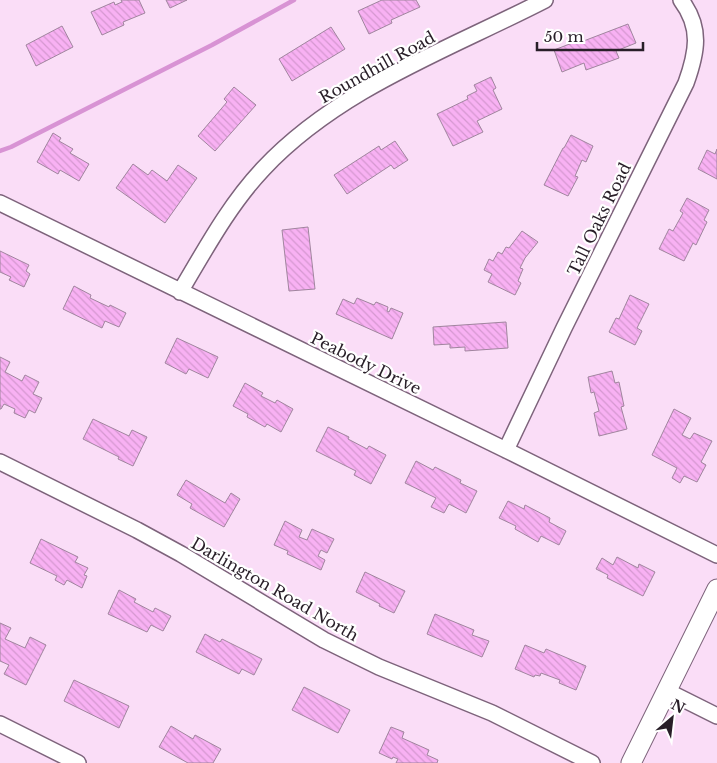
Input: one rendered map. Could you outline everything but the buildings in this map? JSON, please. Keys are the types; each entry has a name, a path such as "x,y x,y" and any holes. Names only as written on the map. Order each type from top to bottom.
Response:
{"street":[{"name":"Roundhill Road","path":"180,292 239,198 262,170 304,130 371,86 545,0"},
{"name":"Tall Oaks Road","path":"506,450 564,328 686,83 695,53 696,37 693,23 681,0"},
{"name":"Peabody Drive","path":"0,203 717,555"},
{"name":"Darlington Road North","path":"0,462 181,554 324,640 379,667 492,713 592,763"},
{"path":"631,763 717,589"},
{"path":"666,691 717,716"},
{"path":"0,724 78,763"}],"waterway":[{"path":"0,151 212,45 294,0"}]}
